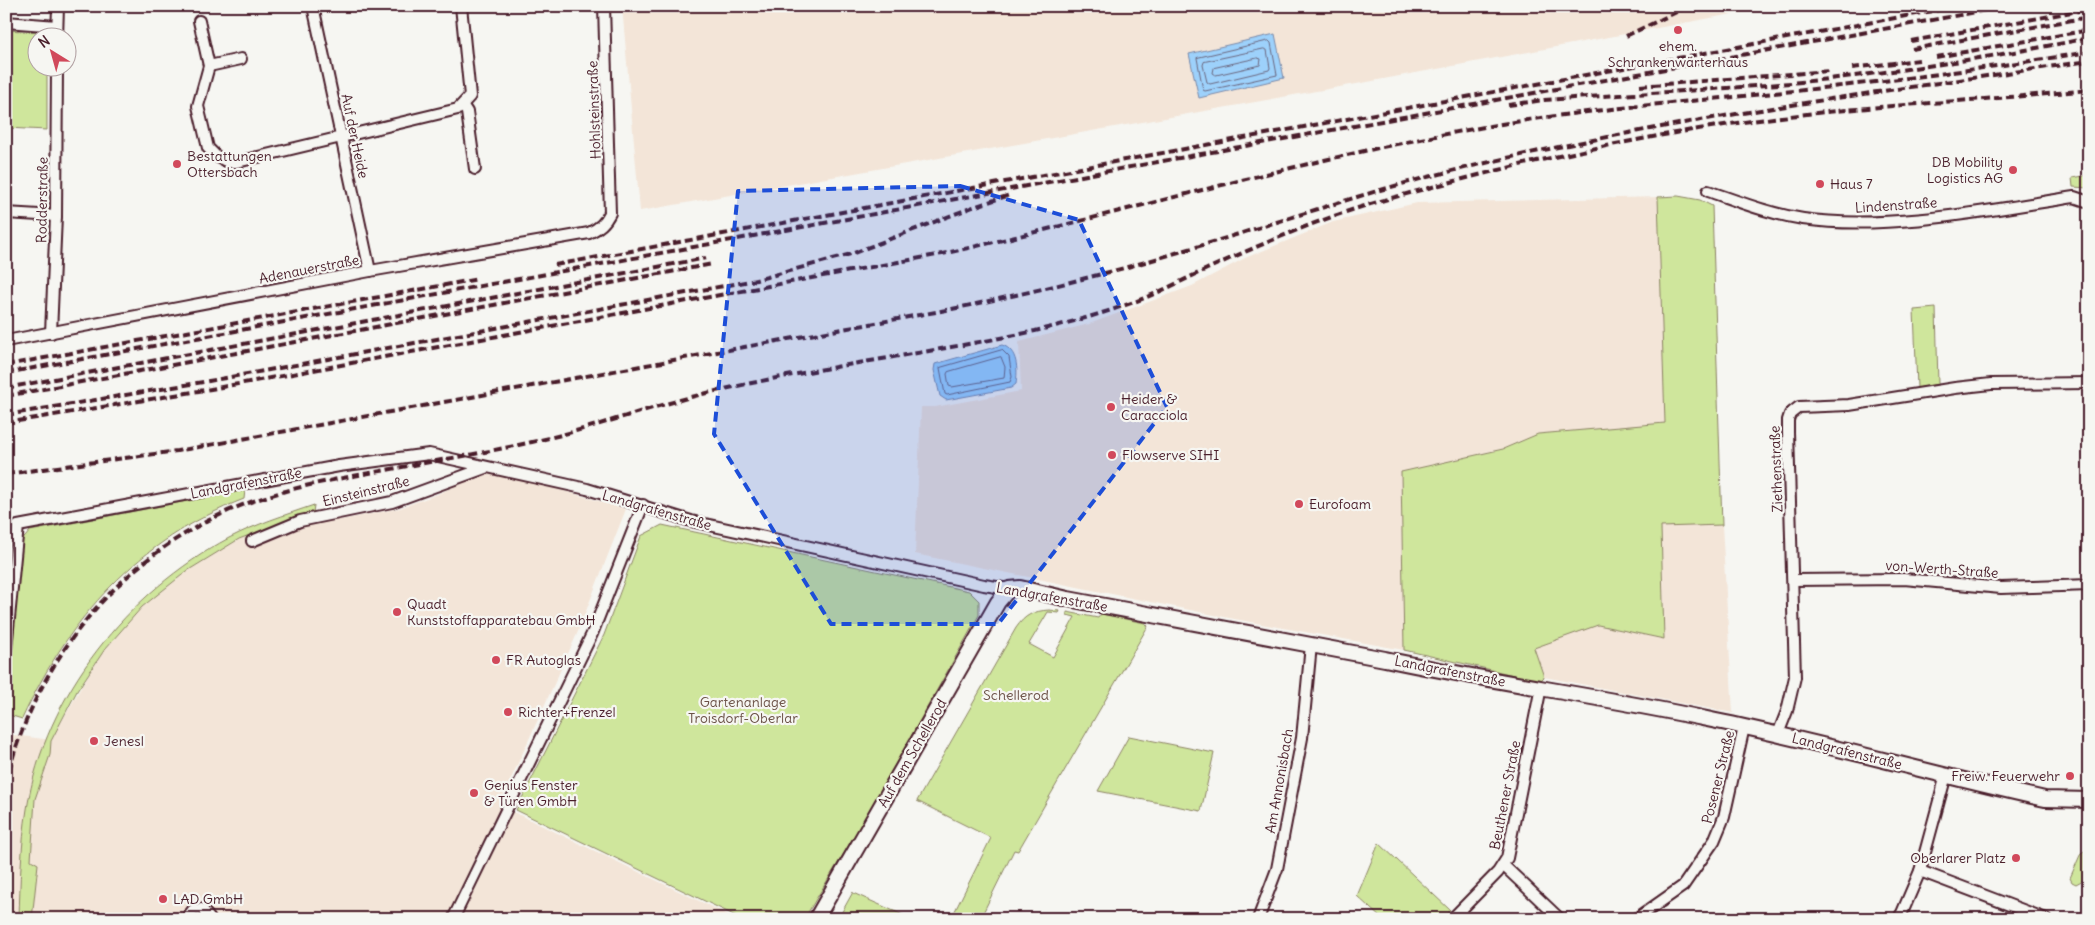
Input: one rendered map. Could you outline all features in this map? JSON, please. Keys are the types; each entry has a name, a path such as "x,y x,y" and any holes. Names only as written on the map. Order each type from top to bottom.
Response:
{"street":[{"path":"6,22 58,26 58,6"},
{"name":"Auf der Heide","path":"314,6 370,271"},
{"path":"199,21 209,66 198,106 208,148 216,156 228,162 236,162 458,109 463,106 470,96 461,6"},
{"name":"Hohlsteinstraße","path":"604,6 610,213"},
{"path":"209,66 241,59"},
{"name":"Rodderstraße","path":"51,333 56,216 57,78"},
{"path":"463,106 467,112 475,169"},
{"name":"Lindenstraße","path":"1708,191 1776,214 1803,219 1849,223 1976,212 2074,197 2089,202"},
{"path":"6,213 56,216"},
{"name":"Adenauerstraße","path":"6,341 370,271 589,233 603,224 610,213"},
{"name":"Ziethenstraße","path":"1778,734 1795,677 1788,420 1794,410 1812,406 1849,405 1991,384 2089,383"},
{"name":"Landgrafenstraße","path":"6,649 18,526 340,466 429,454 486,468 541,478 644,505 691,521 984,585 1009,589 1020,588 1434,670 1542,687 1744,727 2045,799 2089,800"},
{"name":"Einsteinstraße","path":"252,541 300,521 392,502 486,468"},
{"path":"453,919 592,634 644,505"},
{"name":"von-Werth-Straße","path":"1793,580 1895,579 2001,588 2089,585"},
{"name":"Auf dem Schellerod","path":"816,919 998,602 1009,589"},
{"name":"Am Annonisbach","path":"1258,919 1277,869 1302,738 1311,645"},
{"name":"Beuthener Straße","path":"1452,919 1503,865 1507,858 1542,687"},
{"name":"Posener Straße","path":"1636,919 1683,886 1714,841 1724,817 1744,727"},
{"path":"1898,919 1920,870 1946,774"},
{"path":"1503,865 1560,919"},
{"path":"1920,870 2046,919"},
{"path":"186,919 193,910 202,909 210,919"}],"highlighted area":[{"path":"960,186 1079,220 1167,407 998,624 831,624 714,434 738,191"}],"shaded area":[{"path":"622,6 1775,6 1362,83 640,211"},
{"path":"1658,197 1665,424 1538,434 1503,449 1401,472 1404,650 1229,618 915,554 921,407 935,407 1021,391 1019,342 1089,324 1192,286 1245,258 1333,222 1417,203"},
{"path":"484,472 544,485 626,509 577,634 499,805 737,919 6,919 6,734 51,740 105,649 142,607 187,571 239,539 292,518 313,513 341,520 400,508 438,494"},
{"path":"1722,525 1733,713 1544,677 1533,648 1598,625 1664,639 1661,526"}],"green space":[{"path":"6,30 28,31 28,78 47,78 47,130 6,128"},
{"path":"2089,175 2088,188 2073,187 2072,178"},
{"path":"1678,196 1700,200 1712,206 1722,525 1661,527 1664,639 1598,625 1534,648 1544,677 1540,681 1404,650 1401,472 1503,449 1538,434 1665,423 1658,197"},
{"path":"1936,308 1938,384 1917,388 1914,310"},
{"path":"245,490 244,499 206,516 171,536 111,586 85,615 62,647 22,719 6,714 6,685 20,543 30,531"},
{"path":"314,505 313,513 239,539 187,571 142,607 105,649 77,691 51,741 50,755 35,799 31,860 38,864 32,919 19,919 23,837 27,809 37,767 52,726 72,687 97,651 125,617 157,587 192,560 239,533"},
{"name":"Gartenanlage Troisdorf-Oberlar","path":"662,525 969,591 979,601 979,615 864,820 804,919 742,919 516,810 604,635 641,536"},
{"name":"Schellerod","path":"1049,610 1060,611 1059,613 1048,612 1029,644 1053,657 1075,617 1067,615 1067,612 1098,618 1101,614 1145,623 1148,626 1018,851 1014,850 980,919 951,919 991,838 917,801 1016,628 1030,614"},
{"path":"1129,736 1214,753 1201,811 1098,791"},
{"path":"1379,843 1450,910 1442,919 1382,919 1357,896"},
{"path":"2084,851 2089,854 2087,878 2076,884 2070,878 2081,853"},
{"path":"853,893 912,919 838,919"}],"water":[{"path":"1275,34 1284,78 1199,98 1189,54"},
{"path":"1002,345 1011,351 1016,361 1016,384 1011,388 946,400 940,396 934,370 935,364"}],"railway":[{"path":"1626,36 1689,6"},
{"path":"555,265 1960,6"},
{"path":"6,373 2009,6"},
{"path":"1911,41 2089,9"},
{"path":"1912,49 2089,17"},
{"path":"1936,57 2089,30"},
{"path":"1508,105 1544,100 1801,82 1873,74 2089,38"},
{"path":"6,423 211,389 942,254 1352,154 1490,126 1607,110 1875,82 2089,52"},
{"path":"1852,68 1919,60"},
{"path":"6,474 177,451 952,309 1123,268 1380,190 1527,154 1687,122 1847,96 2089,61"},
{"path":"1640,86 1829,71"},
{"path":"6,782 18,742 34,703 53,667 76,633 102,601 164,547 222,514 268,496 338,479 532,442 673,402 759,381 996,339 1060,325 1110,310 1162,291 1251,249 1342,213 1442,184 1551,158 1605,146 1771,118 2089,90"},
{"path":"6,415 209,381 756,280 851,254 973,207 1010,195"},
{"path":"6,388 706,258"},
{"path":"6,396 713,264"},
{"path":"6,365 478,279"}],"place":[{"name":"ehem. Schrankenwärterhaus","path":"1678,30"},
{"name":"Bestattungen Ottersbach","path":"177,164"},
{"name":"DB Mobility Logistics AG","path":"2013,170"},
{"name":"Haus 7","path":"1820,184"},
{"name":"Heider & Caracciola","path":"1111,407"},
{"name":"Flowserve SIHI","path":"1112,455"},
{"name":"Eurofoam","path":"1299,504"},
{"name":"Quadt Kunststoffapparatebau GmbH","path":"397,612"},
{"name":"FR Autoglas","path":"496,660"},
{"name":"Richter+Frenzel","path":"508,712"},
{"name":"Jenesl","path":"94,741"},
{"name":"Freiw. Feuerwehr","path":"2070,776"},
{"name":"Genius Fenster & Türen GmbH","path":"474,793"},
{"name":"Oberlarer Platz","path":"2016,858"},
{"name":"LAD GmbH","path":"163,899"}]}
